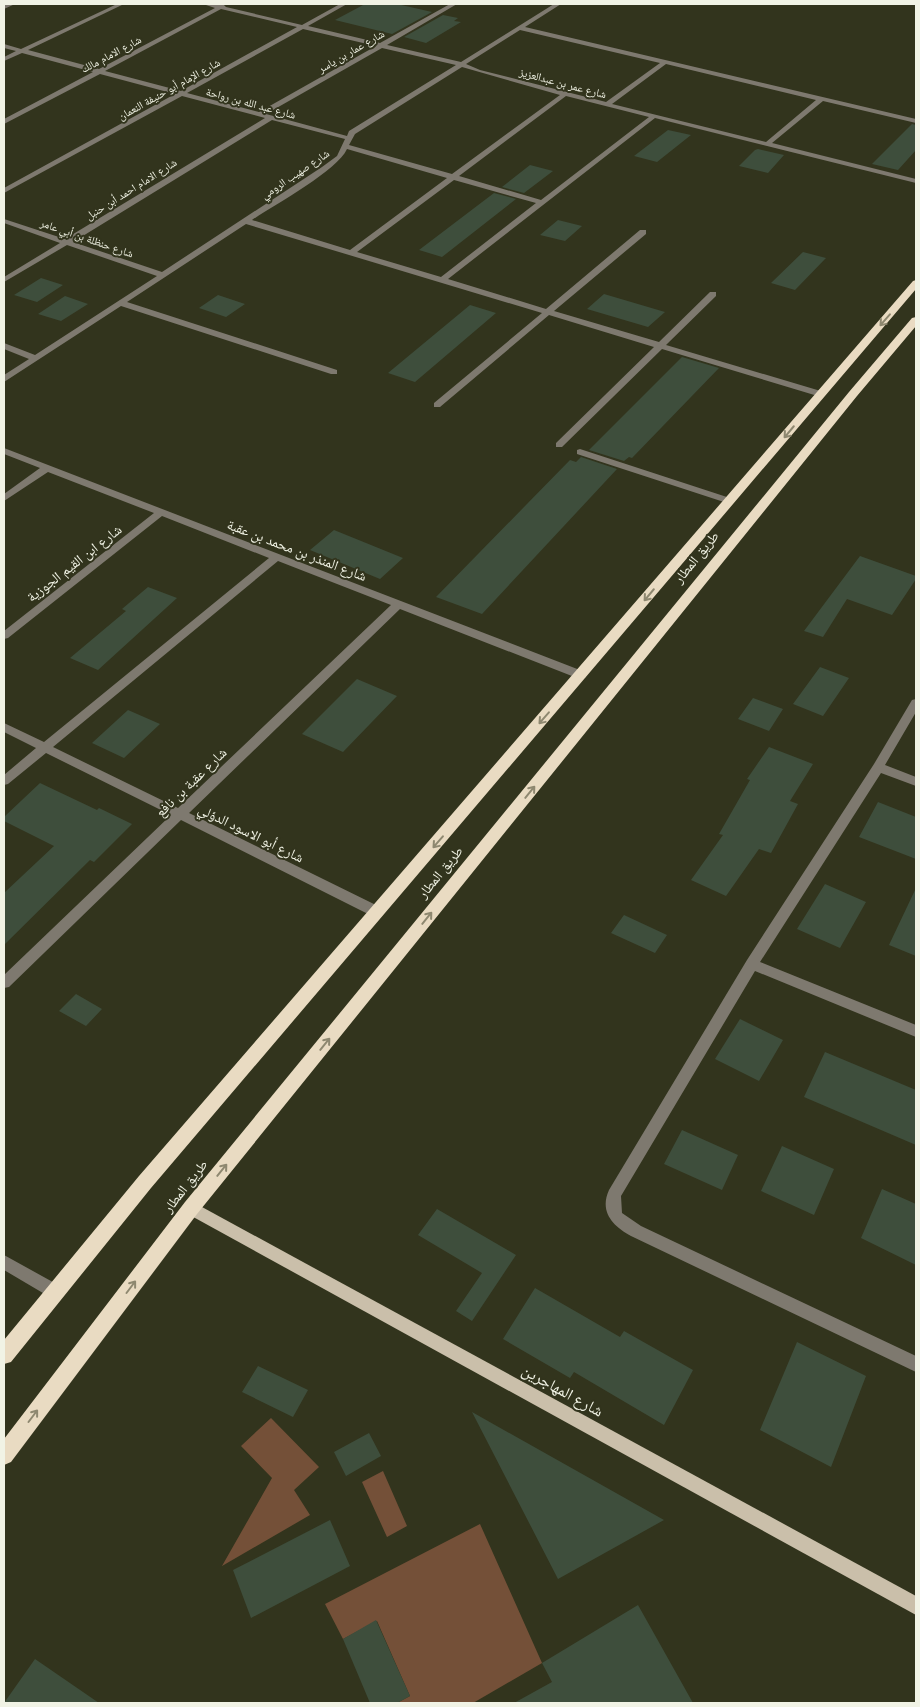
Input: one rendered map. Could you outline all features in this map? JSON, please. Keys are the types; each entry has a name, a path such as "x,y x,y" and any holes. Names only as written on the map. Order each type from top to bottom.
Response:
{"highway":[{"name":"طريق المطار","path":"4,1355 54,1291 145,1182 916,283"},
{"name":"طريق المطار","path":"4,1455 191,1208 841,409 916,320"}],"main road":[{"name":"شارع المهاجرين","path":"191,1208 916,1606"}],"street":[{"path":"4,7 12,4"},
{"path":"4,59 121,4"},
{"name":"شارع عمر بن عبدالعزيز","path":"206,4 224,6 301,27 460,64 478,71 606,105 916,181"},
{"name":"شارع الإمام أبو حنيفة النعمان","path":"4,191 344,4"},
{"name":"شارع عمار بن ياسر","path":"259,115 454,4"},
{"name":"شارع صهيب الرومي","path":"4,380 325,169 340,157 352,133 558,4"},
{"name":"شارع الامام مالك","path":"4,122 224,6"},
{"path":"519,28 916,121"},
{"name":"شارع عبد الله بن رواحة","path":"4,46 270,118 453,177 543,203"},
{"path":"606,105 665,62"},
{"path":"351,253 564,94"},
{"path":"767,144 821,99"},
{"path":"442,280 654,116"},
{"name":"شارع الامام احمد أبن حنبل","path":"4,280 270,118"},
{"name":"شارع حنظلة بن أبي عامر","path":"4,221 163,275"},
{"path":"246,221 821,394"},
{"path":"437,405 643,232"},
{"path":"560,446 714,294"},
{"path":"120,302 334,372"},
{"path":"4,346 36,358"},
{"name":"شارع المنذر بن محمد بن عقبة","path":"4,451 581,675"},
{"path":"580,452 730,501"},
{"path":"4,498 47,468"},
{"name":"شارع ابن القيم الجوزية","path":"4,636 161,512"},
{"path":"4,781 276,556"},
{"name":"شارع عقبة بن نافع","path":"4,983 399,604"},
{"path":"916,703 752,964 614,1195 612,1209 619,1221 636,1231 916,1364"},
{"name":"شارع أبو الاسود الدؤلي","path":"4,727 377,912"},
{"path":"878,766 916,782"},
{"path":"752,964 916,1031"},
{"path":"4,1262 54,1291"}],"shaded area":[{"path":"271,1418 319,1467 294,1490 310,1515 222,1566 272,1478 241,1446"},
{"path":"383,1471 407,1526 387,1537 362,1482"},
{"path":"480,1524 542,1663 473,1703 397,1703 410,1696 377,1621 343,1639 325,1604"}],"building":[{"path":"365,4 397,4 432,12 392,34 335,20"},
{"path":"443,15 458,18 454,21 461,22 426,43 404,37"},
{"path":"912,124 916,125 916,150 898,170 872,164"},
{"path":"668,130 691,135 657,162 634,156"},
{"path":"758,149 784,155 768,173 739,166"},
{"path":"530,165 553,171 524,193 502,187"},
{"path":"494,193 516,199 442,257 419,250"},
{"path":"558,220 582,226 565,241 540,235"},
{"path":"803,252 826,258 795,290 771,283"},
{"path":"41,278 63,285 37,302 14,295"},
{"path":"604,294 665,312 648,327 587,309"},
{"path":"218,295 245,304 226,317 199,308"},
{"path":"65,296 88,304 61,321 38,314"},
{"path":"470,305 496,313 415,382 388,373"},
{"path":"682,357 719,368 632,458 629,457 624,461 589,450"},
{"path":"581,457 617,469 482,614 436,597 570,460 576,462"},
{"path":"334,530 403,558 380,579 310,550"},
{"path":"860,556 916,576 916,579 892,615 847,599 823,637 804,631"},
{"path":"148,587 177,598 98,670 70,658 126,611 122,609"},
{"path":"820,667 849,678 823,716 793,704"},
{"path":"357,679 397,696 343,752 302,734"},
{"path":"753,698 783,709 769,731 738,719"},
{"path":"128,710 160,724 124,758 92,743"},
{"path":"769,747 813,764 790,801 798,804 771,853 759,849 726,896 691,880 723,835 719,834 750,780 747,779"},
{"path":"40,783 132,824 94,862 90,860 4,945 4,893 54,846 4,821 4,817"},
{"path":"878,802 916,817 916,859 859,837"},
{"path":"825,884 866,902 840,948 797,929"},
{"path":"916,888 916,956 889,945"},
{"path":"624,915 667,935 655,953 611,933"},
{"path":"76,994 102,1009 86,1026 59,1011"},
{"path":"740,1019 783,1040 759,1081 715,1059"},
{"path":"825,1052 916,1090 916,1145 804,1097"},
{"path":"682,1130 738,1155 722,1190 664,1164"},
{"path":"782,1146 834,1169 814,1215 761,1191"},
{"path":"882,1189 916,1204 916,1265 861,1238"},
{"path":"437,1209 516,1255 472,1321 456,1311 482,1273 418,1235"},
{"path":"535,1288 620,1337 624,1331 693,1370 664,1425 574,1372 570,1378 503,1339"},
{"path":"797,1342 866,1376 831,1467 760,1430"},
{"path":"258,1366 308,1390 293,1417 242,1392"},
{"path":"472,1412 664,1520 558,1579"},
{"path":"369,1433 381,1456 346,1476 334,1452"},
{"path":"330,1520 350,1566 251,1618 233,1570"},
{"path":"638,1605 693,1703 514,1703 552,1682 542,1663"},
{"path":"376,1620 410,1696 397,1703 370,1703 343,1639"},
{"path":"35,1659 99,1703 4,1703"}]}
